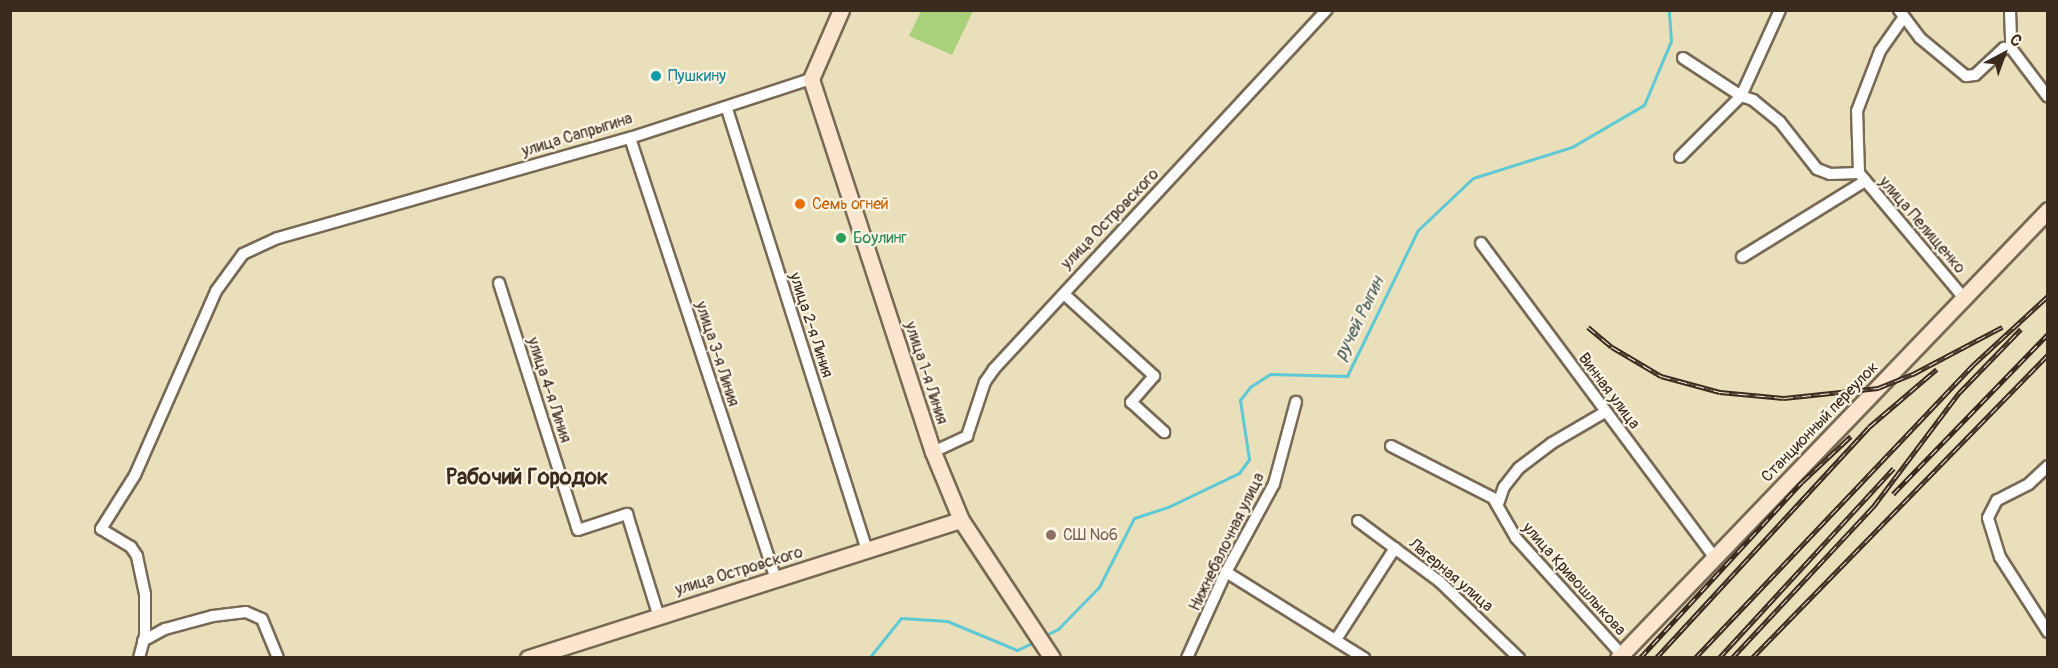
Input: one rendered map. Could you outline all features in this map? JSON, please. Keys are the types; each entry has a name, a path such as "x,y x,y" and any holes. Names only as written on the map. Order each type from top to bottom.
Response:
{"street":[{"path":"811,79 841,10"},
{"name":"улица Островского","path":"933,452 968,436 988,376 1327,10"},
{"path":"1680,157 1741,96 1780,10"},
{"path":"2010,10 2011,48 2048,97"},
{"path":"1900,15 1966,76 1975,75 2004,48 2011,48"},
{"name":"улица Пелищенко","path":"1900,15 1880,51 1857,111 1862,177 1921,242 1963,297"},
{"name":"улица Пелищенко","path":"1683,58 1741,96 1753,100 1780,122 1817,170 1830,174 1862,177"},
{"name":"улица Сапрыгина","path":"143,641 145,594 137,556 131,547 101,529 135,476 216,291 243,254 278,238 630,138 727,109 811,79"},
{"name":"улица 1-я Линия","path":"811,79 933,452 961,520 1024,612 1051,657"},
{"name":"улица 2-я Линия","path":"727,109 867,551"},
{"name":"улица 3-я Линия","path":"630,138 776,579"},
{"path":"1742,257 1862,177"},
{"name":"Станционный переулок","path":"1620,656 2048,210"},
{"name":"Винная улица","path":"1481,243 1714,557"},
{"name":"улица 4-я Линия","path":"499,283 578,530 627,514 658,614"},
{"path":"1064,294 1154,376 1131,402 1164,432"},
{"name":"Нижнебалочная улица","path":"1187,657 1226,572 1274,484 1296,402"},
{"path":"1498,504 1504,488 1519,468 1552,443 1605,412"},
{"name":"улица Кривошлыкова","path":"1391,446 1425,466 1478,488 1498,504 1504,522 1516,538 1620,656"},
{"path":"2048,466 2029,484 1997,500 1988,518 1991,535 2000,557 2048,632"},
{"name":"улица Островского","path":"528,657 961,520"},
{"name":"Лагерная улица","path":"1358,521 1440,582 1519,657"},
{"path":"1337,638 1395,548"},
{"path":"1226,572 1337,638 1364,657"},
{"path":"139,657 143,641 165,629 234,612 262,619 278,657"}],"green space":[{"path":"921,11 973,11 952,55 909,36"}],"waterway":[{"name":"ручей Рыгин","path":"1044,636 1058,629 1099,587 1134,518 1168,507 1239,473 1249,459 1240,400 1250,387 1270,374 1347,376 1418,230 1473,178 1572,147 1644,105 1671,41 1669,10"},
{"name":"ручей Рыгин","path":"869,658 901,618 947,621 1017,650 1036,641"}],"railway":[{"path":"1695,658 1973,365 2048,296"},
{"path":"1588,327 1612,347 1661,376 1720,392 1784,398 1878,388 1913,374 2002,327"},
{"path":"1732,658 1873,507 1959,393 2021,329"},
{"path":"1893,494 2048,334"},
{"path":"1752,658 2048,355"},
{"path":"1656,658 1869,427 1937,369"},
{"path":"1640,658 1802,482 1851,436"},
{"path":"1719,658 1894,468"}],"place":[{"name":"Пушкину","path":"656,76"},
{"name":"Семь огней","path":"800,204"},
{"name":"Боулинг","path":"841,238"},
{"name":"СШ №6","path":"1051,535"}],"district":[{"name":"Рабочий Городок","path":"527,478"}]}
